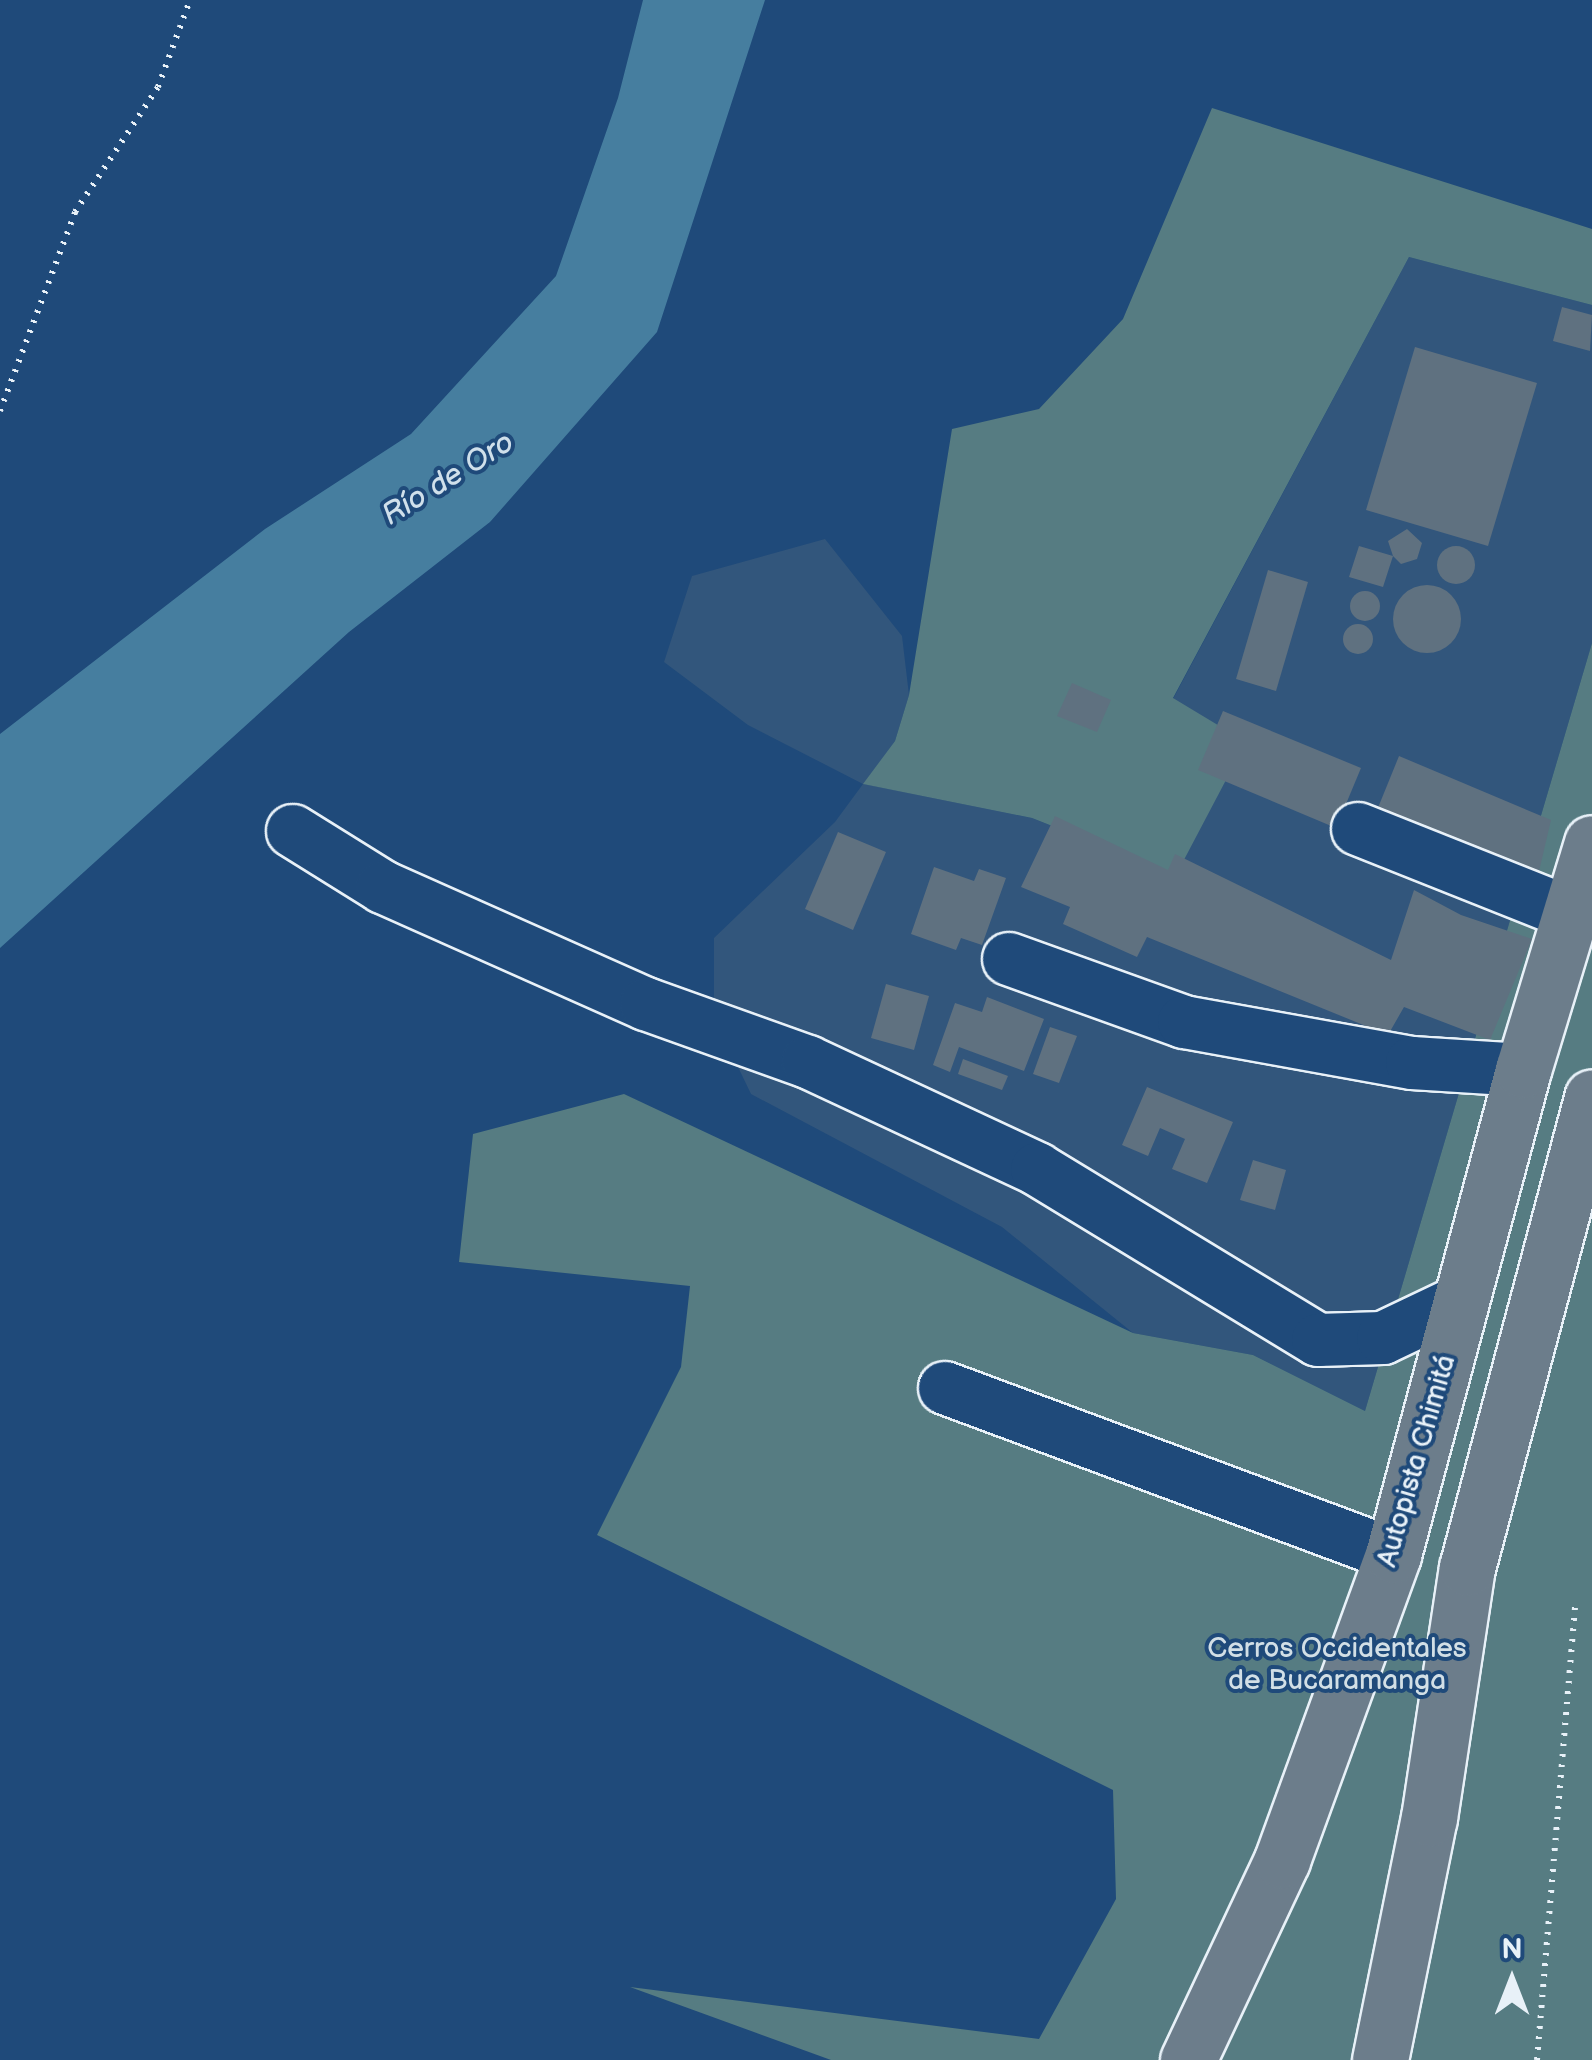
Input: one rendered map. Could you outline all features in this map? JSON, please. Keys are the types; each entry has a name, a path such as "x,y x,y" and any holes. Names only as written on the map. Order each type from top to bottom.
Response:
{"highway":[{"name":"Autopista Chimitá","path":"1195,2052 1282,1860 1392,1555 1523,1070 1592,842"},
{"path":"1380,2060 1429,1818 1467,1568 1592,1097"}],"lane":[{"path":"1358,828 1572,914"},
{"path":"294,831 400,895 646,1004 808,1062 1038,1168 1318,1340 1382,1338 1461,1301"},
{"path":"1009,959 1184,1022 1412,1063 1523,1070"},
{"path":"945,1388 1392,1555"}],"path":[{"path":"0,412 75,212 158,87 190,0"},
{"path":"1537,2060 1575,1604"}],"shaded area":[{"path":"1409,257 1592,305 1592,643 1365,1411 1253,1355 1133,1333 1002,1227 751,1094 714,1017 714,938 835,822 863,784 748,725 664,662 692,576 825,539 902,636 909,695 895,741 864,784 1032,818 1176,875 1173,699"}],"green space":[{"path":"1212,108 1592,229 1592,305 1409,257 1173,698 1246,742 1176,875 1032,818 863,784 895,741 909,695 952,429 1039,409 1123,319"},
{"name":"Cerros Occidentales de Bucaramanga","path":"1592,643 1592,2060 831,2060 630,1987 1039,2039 1116,1899 1113,1790 597,1535 681,1367 690,1286 459,1262 473,1134 624,1094 1133,1333 1253,1355 1365,1411"}],"water":[{"name":"Río de Oro","path":"643,0 765,0 657,332 490,522 349,632 0,948 0,734 265,529 411,434 556,276 618,98"}],"building":[{"path":"1562,307 1592,315 1590,351 1553,341"},
{"path":"1415,347 1537,383 1488,546 1366,510"},
{"path":"1407,529 1422,543 1417,559 1401,564 1393,556 1388,541"},
{"path":"1359,546 1393,556 1383,587 1349,577"},
{"path":"1456,546 1469,552 1475,565 1469,578 1456,584 1443,578 1437,565 1443,552"},
{"path":"1268,570 1308,582 1276,691 1236,679"},
{"path":"1427,585 1440,587 1451,595 1459,606 1459,632 1451,643 1440,651 1427,653 1414,651 1403,643 1395,632 1393,619 1395,606 1403,595 1414,587"},
{"path":"1365,591 1376,595 1380,606 1376,617 1365,621 1354,617 1350,606 1354,595"},
{"path":"1358,624 1372,633 1373,639 1364,653 1358,654 1344,645 1343,639 1352,625"},
{"path":"1072,683 1111,700 1097,732 1057,716"},
{"path":"1223,711 1361,768 1336,828 1198,770"},
{"path":"1399,756 1551,820 1537,880 1373,820"},
{"path":"1055,816 1168,870 1175,854 1391,960 1414,890 1461,915 1532,939 1490,1040 1404,1007 1388,1035 1147,937 1137,957 1063,924 1070,907 1021,887"},
{"path":"838,832 886,852 853,930 805,909"},
{"path":"934,867 974,881 979,869 1006,878 982,945 961,938 956,950 911,934"},
{"path":"886,984 929,996 914,1050 871,1038"},
{"path":"987,997 1044,1019 1024,1071 959,1047 950,1072 933,1065 955,1003 982,1012"},
{"path":"1050,1027 1077,1036 1059,1083 1033,1074"},
{"path":"963,1059 1008,1076 1002,1090 958,1074"},
{"path":"1147,1087 1233,1122 1207,1183 1172,1169 1185,1139 1160,1128 1148,1156 1122,1145"},
{"path":"1253,1160 1286,1170 1275,1210 1240,1200"}]}
